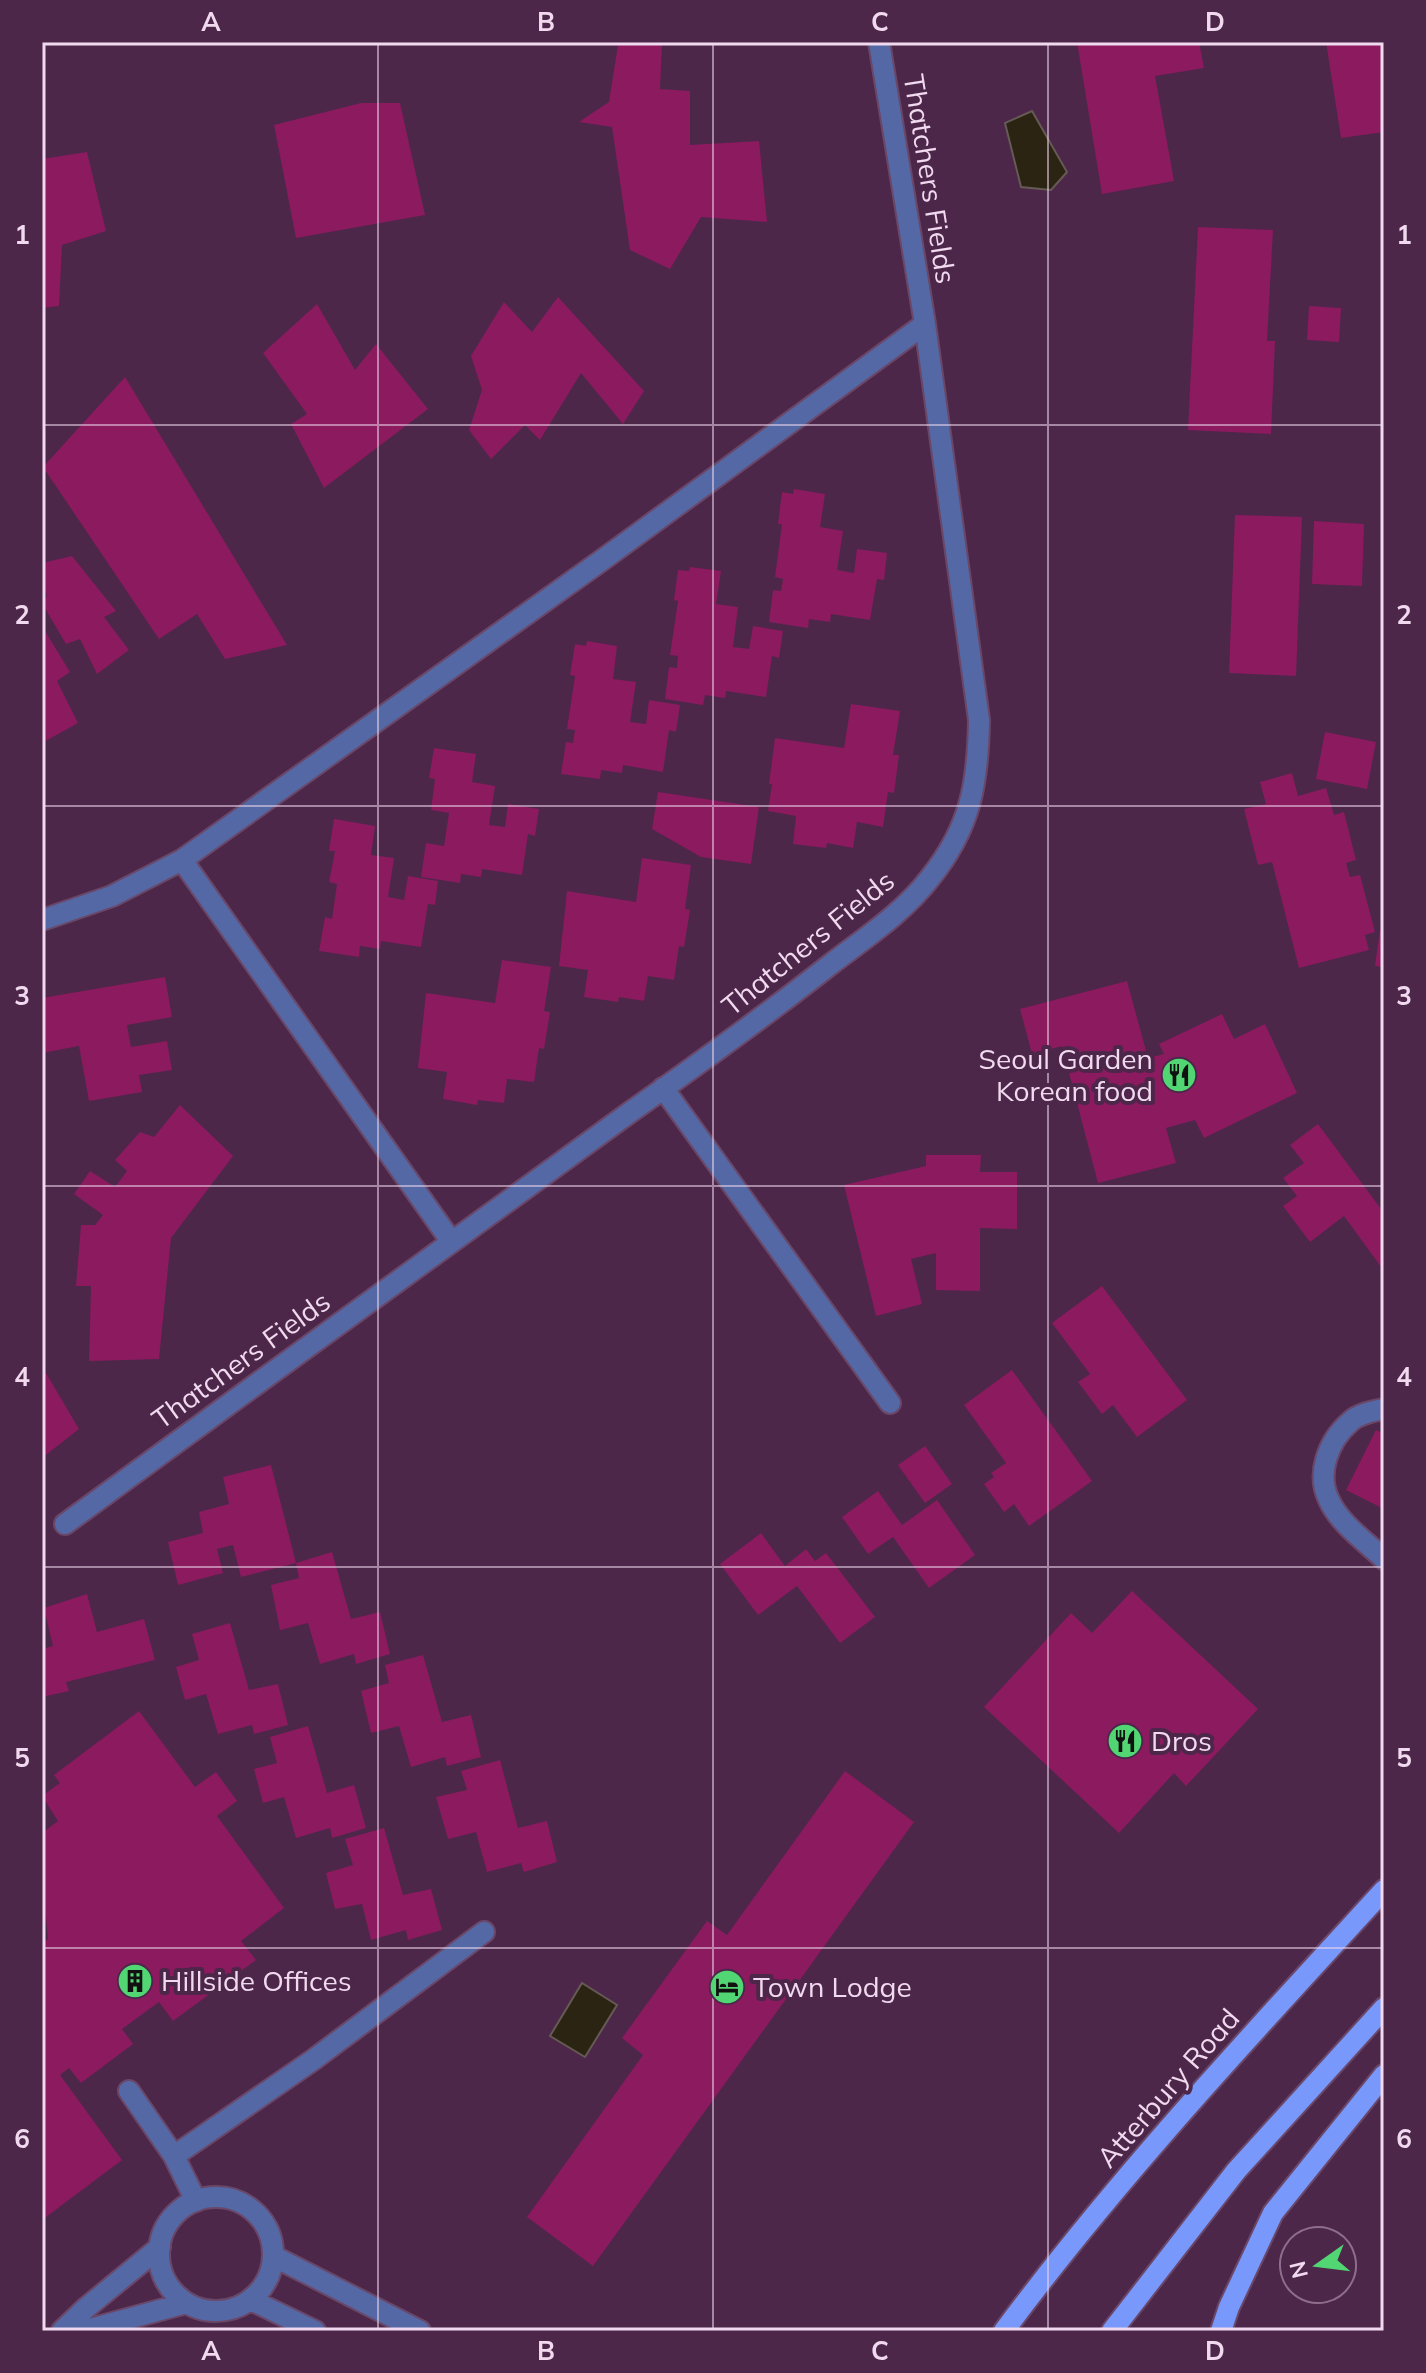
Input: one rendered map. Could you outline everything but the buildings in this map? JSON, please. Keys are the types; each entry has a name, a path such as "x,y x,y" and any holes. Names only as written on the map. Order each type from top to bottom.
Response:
{"main road":[{"name":"Atterbury Road","path":"1004,2331 1050,2269 1191,2100 1384,1890"},
{"path":"1112,2331 1236,2171 1384,2008"},
{"path":"1221,2331 1273,2213 1384,2075"}],"street":[{"name":"Thatchers Fields","path":"65,1524 451,1241 753,1025 884,923 928,881 951,850 968,812 978,770 979,720 925,324 879,42"},
{"name":"Thatchers Fields","path":"42,920 112,896 182,860 605,558 925,324"},
{"path":"182,860 451,1241"},
{"path":"663,1088 890,1403"},
{"path":"1384,1409 1351,1420 1334,1442 1323,1466 1329,1503 1384,1559"},
{"path":"174,2156 313,2060 484,1932"},
{"path":"129,2091 174,2156 196,2201"},
{"path":"227,2198 253,2211 268,2232 273,2256 263,2288 251,2300 219,2312 202,2310 186,2303 174,2292 160,2263 160,2247 172,2218 196,2201 227,2198"},
{"path":"62,2331 160,2247"},
{"path":"273,2256 420,2331"},
{"path":"251,2300 315,2331"},
{"path":"83,2331 186,2303"}],"shaded area":[{"path":"1032,111 1067,172 1051,190 1021,187 1005,123"},
{"path":"582,1983 617,2005 585,2057 550,2036"}],"place":[{"name":"Seoul Garden Korean food","path":"1179,1075"},
{"name":"Dros","path":"1125,1741"},
{"name":"Hillside Offices","path":"135,1981"},
{"name":"Town Lodge","path":"727,1987"}]}
